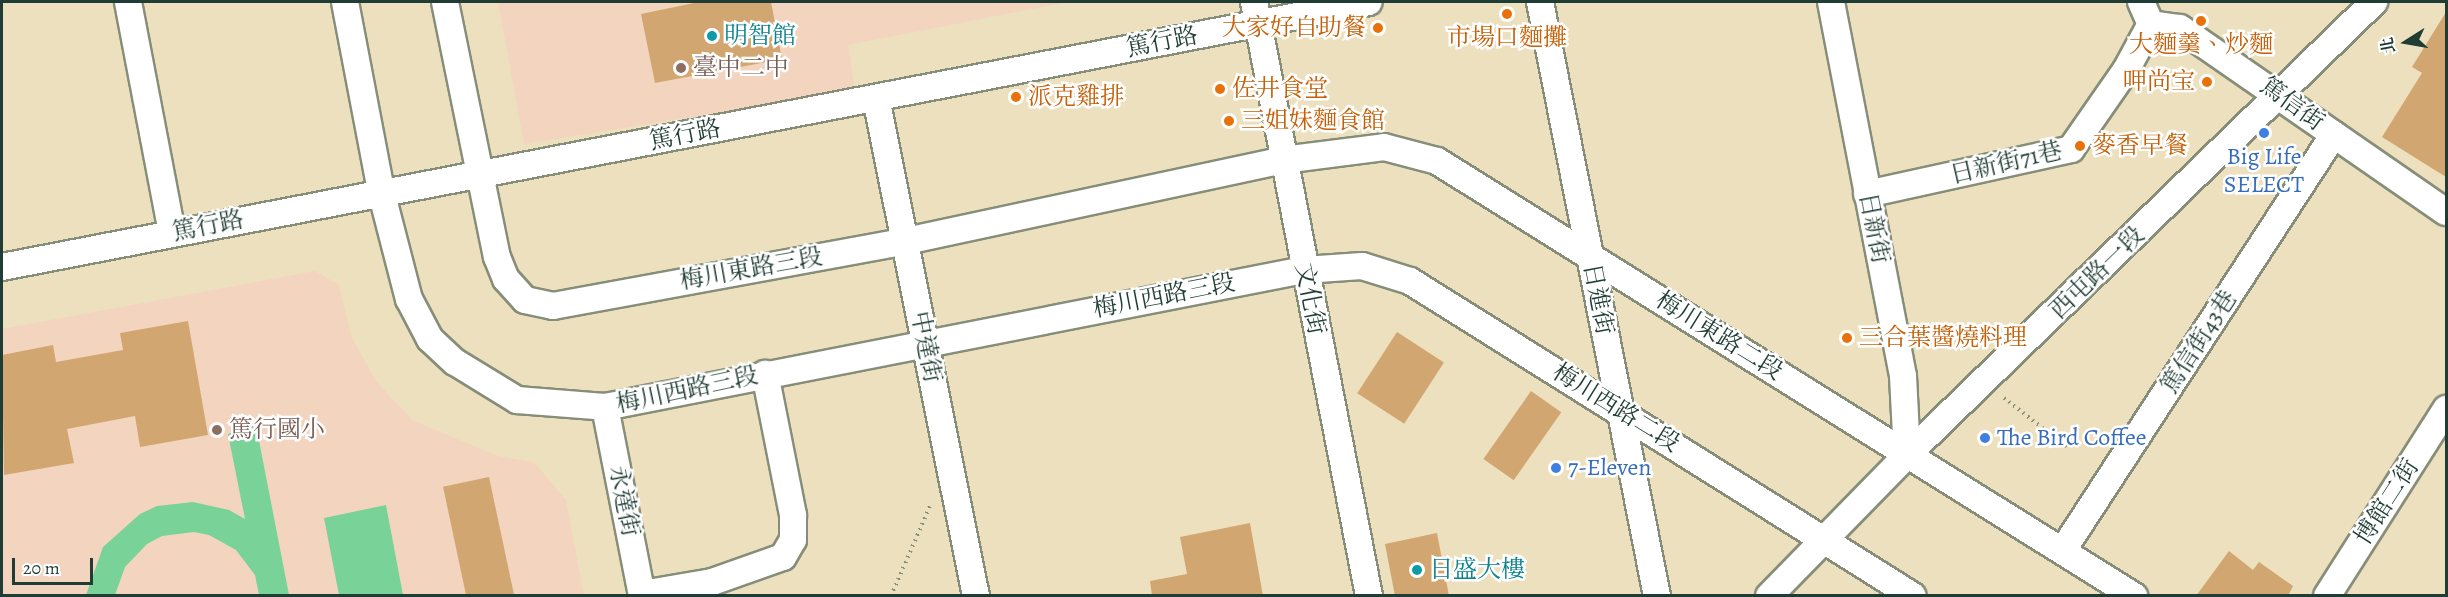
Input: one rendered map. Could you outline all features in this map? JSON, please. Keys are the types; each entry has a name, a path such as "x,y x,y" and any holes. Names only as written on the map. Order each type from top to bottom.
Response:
{"street":[{"path":"128,2 172,233"},
{"name":"梅川西路三段","path":"345,2 381,191 409,299 430,339 455,362 517,400 605,407 925,342 1305,270"},
{"name":"梅川東路三段","path":"445,2 482,174 497,258 506,279 525,300 553,306 906,241 1283,160"},
{"name":"篤行路","path":"2,267 381,191 482,174 876,98 1256,13 1369,2"},
{"name":"日進街","path":"1540,2 1618,408 1657,596"},
{"name":"日新街","path":"1831,2 1903,376 1907,455"},
{"name":"西屯路一段","path":"1769,596 1907,455 2374,2"},
{"name":"文化街","path":"1256,13 1369,596"},
{"name":"日新街71巷","path":"1867,194 2071,149 2126,69 2146,13"},
{"name":"篤信街","path":"2146,13 2180,28 2281,94 2446,212"},
{"name":"中達街","path":"876,98 976,596"},
{"name":"篤信街43巷","path":"2063,550 2334,134"},
{"name":"梅川東路二段","path":"1283,160 1384,147 1437,160 2134,596"},
{"name":"梅川西路二段","path":"1305,270 1362,266 1410,281 1618,408 1913,596"},
{"path":"642,595 712,582 783,557 793,540 793,515 765,374"},
{"name":"永達街","path":"605,407 642,595"},
{"name":"博館二街","path":"2327,596 2446,409"}],"path":[{"path":"1986,380 2012,406 2067,447"},
{"path":"891,596 916,531 950,472"}],"shaded area":[{"name":"臺中二中","path":"498,2 1068,2 848,45 855,91 524,144"},
{"name":"篤行國小","path":"315,271 339,285 352,338 376,381 412,420 498,456 534,462 566,500 584,595 2,596 2,329"}],"green space":[{"path":"256,425 289,595 259,595 255,575 236,550 209,535 194,532 162,536 147,544 125,567 115,595 86,595 103,547 140,514 157,506 193,502 229,510 245,519 228,434"},
{"path":"386,505 403,595 339,595 324,518"}],"building":[{"name":"明智館","path":"699,2 771,2 782,59 655,83 641,14"},
{"path":"2446,12 2446,177 2382,137 2422,73 2412,67"},
{"path":"188,321 208,435 140,447 135,416 67,429 74,463 4,475 2,355 53,345 56,362 123,350 120,333"},
{"path":"1397,332 1444,362 1404,424 1357,393"},
{"path":"1531,391 1561,412 1514,480 1483,459"},
{"path":"489,477 514,596 466,596 443,487"},
{"path":"1250,523 1263,596 1152,596 1150,581 1187,574 1180,537"},
{"name":"日盛大樓","path":"1437,533 1449,596 1395,596 1385,544"},
{"path":"2229,551 2253,570 2259,562 2293,586 2288,596 2196,596"}],"place":[{"name":"市場口麵攤","path":"1507,14"},
{"name":"大麵羹、炒麵","path":"2201,21"},
{"name":"大家好自助餐","path":"1378,28"},
{"name":"明智館","path":"712,36"},
{"name":"臺中二中","path":"681,68"},
{"name":"呷尚宝","path":"2207,82"},
{"name":"佐井食堂","path":"1220,89"},
{"name":"派克雞排","path":"1016,97"},
{"name":"三姐妹麵食館","path":"1229,121"},
{"name":"Big Life SELECT","path":"2264,133"},
{"name":"麥香早餐","path":"2080,146"},
{"name":"三合葉醬燒料理","path":"1847,338"},
{"name":"篤行國小","path":"217,430"},
{"name":"The Bird Coffee","path":"1985,438"},
{"name":"7-Eleven","path":"1556,468"},
{"name":"日盛大樓","path":"1417,570"}]}
